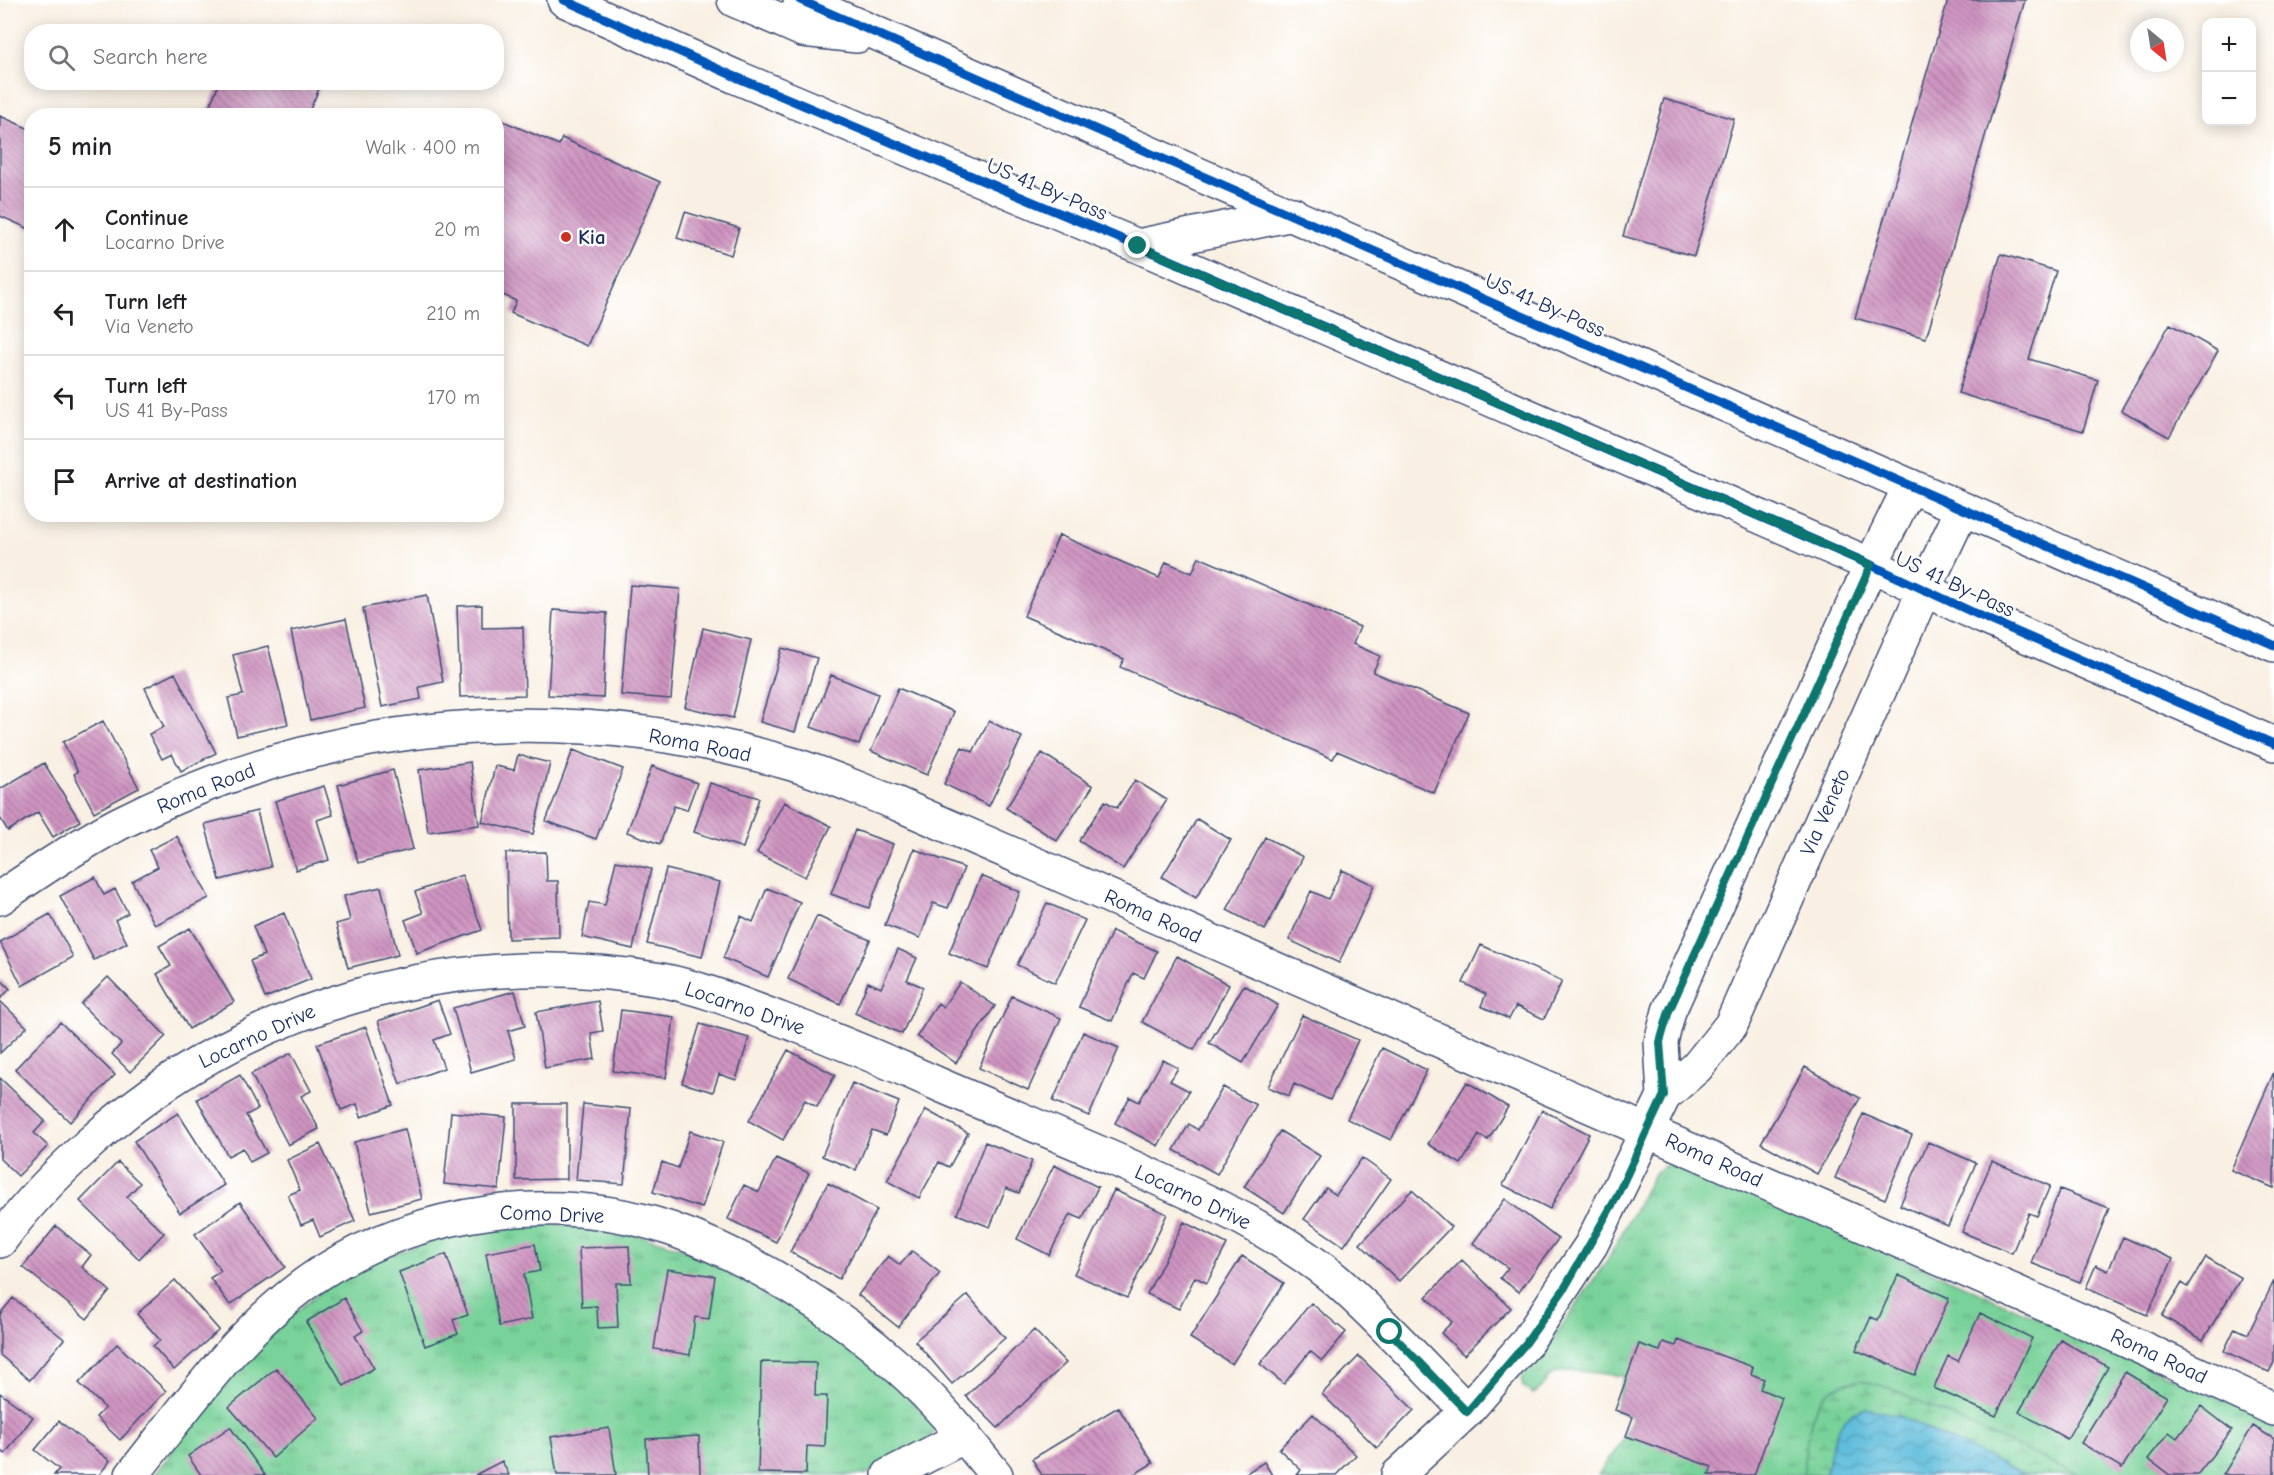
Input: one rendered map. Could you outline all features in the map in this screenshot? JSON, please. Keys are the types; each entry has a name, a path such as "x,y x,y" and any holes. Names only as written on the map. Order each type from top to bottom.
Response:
{"street":[{"name":"US 41 By-Pass","path":"564,0 736,77 1138,246 1925,588 1983,617 2274,744"},
{"path":"734,0 803,30 892,40"},
{"name":"US 41 By-Pass","path":"800,0 2274,645"},
{"path":"1138,246 1293,214"},
{"name":"Via Veneto","path":"1664,1095 1660,1042 1669,1011 1871,565 1910,486"},
{"name":"Via Veneto","path":"1398,1475 1467,1412 1526,1343 1564,1289 1615,1200 1664,1095 1703,1061 1731,1025 1925,588 1962,510"},
{"name":"Roma Road","path":"0,898 52,862 120,824 197,789 271,763 358,740 456,726 562,725 689,739 793,764 894,802 2112,1334 2274,1409"},
{"name":"Locarno Drive","path":"0,1241 58,1173 140,1100 218,1051 290,1017 368,991 439,976 525,969 616,975 692,987 859,1049 1245,1220 1279,1239 1336,1280 1467,1412"},
{"name":"Como Drive","path":"132,1475 236,1349 286,1299 318,1275 354,1254 396,1236 454,1218 515,1210 577,1211 638,1220 678,1232 732,1256 819,1306 862,1337 920,1388 965,1436 996,1475"},
{"path":"889,1475 965,1436"}],"green space":[{"path":"1677,1163 1690,1165 2274,1422 2274,1475 1598,1475 1623,1440 1633,1417 1615,1410 1624,1376 1577,1371 1559,1372 1550,1376 1533,1394 1523,1387 1521,1379 1550,1343 1606,1262 1655,1172"},
{"path":"555,1224 610,1230 663,1242 711,1260 766,1287 817,1319 859,1350 937,1427 932,1436 915,1450 864,1475 154,1475 217,1395 263,1343 313,1297 341,1278 424,1244 474,1230"},
{"path":"1861,1380 1889,1388 2079,1475 1804,1475 1809,1432 1820,1401 1838,1386"}],"water":[{"path":"1866,1408 1897,1415 2025,1475 1825,1475 1840,1425 1855,1412"}],"building":[{"path":"1948,0 2025,0 1926,338 1855,318"},
{"path":"216,90 318,90 311,108 209,108"},
{"path":"1664,99 1734,119 1694,256 1623,236"},
{"path":"0,116 24,126 24,226 0,216"},
{"name":"Kia","path":"504,121 559,145 562,138 660,182 587,346 511,313 516,301 504,295"},
{"path":"685,212 739,228 731,255 677,238"},
{"path":"2001,254 2056,271 2029,359 2098,380 2083,431 1958,393"},
{"path":"2170,324 2218,351 2169,437 2121,410"},
{"path":"1059,535 1159,578 1166,562 1192,573 1199,557 1360,627 1353,644 1380,656 1373,672 1469,713 1434,793 1337,751 1333,759 1120,667 1124,659 1024,616"},
{"path":"630,585 680,589 671,699 621,695"},
{"path":"427,595 443,682 419,687 421,699 382,707 363,608"},
{"path":"482,605 482,628 523,627 525,695 460,697 457,606"},
{"path":"553,610 607,613 603,698 548,695"},
{"path":"346,619 365,708 310,720 291,631"},
{"path":"703,628 751,640 733,718 685,707"},
{"path":"268,646 288,724 237,736 228,698 243,695 233,655"},
{"path":"782,648 817,658 795,732 760,722"},
{"path":"175,673 216,753 181,771 172,754 162,759 149,734 164,727 145,688"},
{"path":"831,675 878,694 859,745 811,727"},
{"path":"898,688 954,712 927,775 871,751"},
{"path":"103,721 139,788 94,812 74,774 78,772 63,742"},
{"path":"989,721 1022,737 989,806 944,784 962,747 973,752"},
{"path":"573,750 623,769 596,839 546,821"},
{"path":"1042,753 1093,786 1057,841 1006,808"},
{"path":"518,755 550,763 533,834 482,822 495,766 514,770"},
{"path":"470,762 479,825 428,832 419,770"},
{"path":"44,763 80,821 53,837 38,812 8,831 0,818 0,789"},
{"path":"652,766 697,783 687,810 674,806 660,844 627,832"},
{"path":"393,770 413,849 358,863 338,785"},
{"path":"1135,780 1167,800 1123,869 1079,841 1105,801 1117,808"},
{"path":"710,783 759,798 743,848 694,832"},
{"path":"324,786 333,815 317,820 329,860 296,870 275,801"},
{"path":"784,802 831,826 805,877 757,853"},
{"path":"257,811 271,867 220,880 205,824"},
{"path":"1197,819 1231,840 1196,898 1162,877"},
{"path":"855,830 893,844 869,908 831,894"},
{"path":"177,836 209,898 155,925 132,881 158,867 149,850"},
{"path":"1265,837 1303,857 1265,930 1227,910"},
{"path":"914,849 964,868 948,908 933,903 920,938 885,925"},
{"path":"546,852 547,881 558,881 559,937 508,939 506,853"},
{"path":"616,861 651,869 633,949 582,937 589,902 605,905"},
{"path":"666,869 720,882 702,957 647,944"},
{"path":"1342,870 1374,885 1339,963 1289,940 1311,891 1328,899"},
{"path":"462,875 482,930 417,953 405,920 423,913 415,892"},
{"path":"981,876 1020,892 988,969 949,953"},
{"path":"95,877 104,895 115,889 128,913 115,920 127,943 94,960 60,896"},
{"path":"381,887 398,955 348,968 336,924 350,920 344,896"},
{"path":"767,888 800,902 768,977 723,958 741,916 753,922"},
{"path":"1047,903 1085,920 1055,983 1017,965"},
{"path":"284,913 311,979 265,998 250,961 264,955 253,926"},
{"path":"50,914 73,957 22,986 0,942"},
{"path":"817,916 870,940 840,1004 788,979"},
{"path":"190,928 234,1002 189,1029 157,974 171,966 159,946"},
{"path":"1112,931 1157,951 1144,978 1133,973 1112,1021 1079,1007"},
{"path":"1481,945 1562,981 1544,1019 1516,1006 1509,1019 1481,1006 1486,994 1463,983"},
{"path":"898,949 917,958 907,980 923,987 902,1034 855,1013 868,982 881,988"},
{"path":"1177,956 1229,985 1194,1050 1142,1022"},
{"path":"108,977 166,1036 130,1072 112,1054 121,1044 81,1004"},
{"path":"0,979 10,989 0,999"},
{"path":"960,982 995,1006 956,1063 917,1036 938,1003 943,1007"},
{"path":"1244,985 1278,1005 1243,1063 1209,1043"},
{"path":"515,991 525,1026 508,1031 516,1059 471,1072 453,1008"},
{"path":"1012,996 1061,1018 1028,1090 979,1068"},
{"path":"438,1000 450,1034 434,1040 444,1068 400,1084 378,1021"},
{"path":"0,1001 27,1027 0,1053"},
{"path":"598,1001 603,1031 591,1033 595,1059 545,1068 536,1012"},
{"path":"621,1010 674,1017 666,1078 613,1071"},
{"path":"1302,1015 1358,1040 1330,1100 1294,1084 1289,1096 1268,1087"},
{"path":"60,1022 115,1075 70,1122 15,1069"},
{"path":"700,1024 749,1038 736,1080 719,1074 713,1092 682,1083"},
{"path":"366,1027 393,1105 361,1117 357,1104 341,1110 317,1044"},
{"path":"1083,1032 1119,1048 1089,1116 1053,1101"},
{"path":"1382,1048 1427,1070 1391,1140 1347,1119"},
{"path":"788,1050 835,1075 817,1107 805,1100 783,1140 749,1121"},
{"path":"291,1053 311,1091 301,1096 319,1129 288,1145 251,1074"},
{"path":"1163,1060 1178,1068 1170,1081 1189,1091 1158,1146 1115,1123 1130,1097 1139,1102"},
{"path":"1805,1067 1860,1098 1817,1174 1761,1143"},
{"path":"2274,1072 2274,1188 2231,1170"},
{"path":"240,1075 258,1109 246,1115 267,1153 250,1162 243,1148 228,1156 197,1099"},
{"path":"0,1078 45,1121 34,1133 48,1146 18,1176 0,1159"},
{"path":"1467,1082 1508,1107 1488,1140 1479,1135 1461,1164 1428,1144"},
{"path":"852,1083 899,1102 886,1135 872,1130 856,1170 822,1156"},
{"path":"1223,1087 1256,1105 1217,1174 1174,1150 1189,1124 1198,1130"},
{"path":"516,1104 567,1104 567,1179 516,1180"},
{"path":"583,1104 631,1109 624,1184 576,1180"},
{"path":"926,1110 968,1133 949,1167 939,1162 919,1198 887,1181"},
{"path":"1542,1110 1589,1134 1550,1209 1503,1185"},
{"path":"451,1112 506,1117 499,1189 444,1184"},
{"path":"178,1113 224,1185 180,1213 134,1141"},
{"path":"1863,1114 1912,1135 1885,1199 1835,1178"},
{"path":"405,1129 422,1199 371,1212 354,1142"},
{"path":"690,1131 723,1142 702,1208 653,1192 662,1162 678,1168"},
{"path":"1280,1131 1320,1156 1284,1213 1244,1187"},
{"path":"985,1142 1032,1161 1019,1193 1006,1188 990,1227 957,1214"},
{"path":"1928,1142 1976,1163 1948,1226 1900,1205"},
{"path":"320,1144 355,1221 320,1237 313,1220 301,1225 288,1195 300,1190 287,1160"},
{"path":"776,1158 809,1173 776,1242 728,1219 744,1185 759,1192"},
{"path":"1362,1158 1391,1179 1344,1246 1304,1219 1326,1188 1336,1195"},
{"path":"1992,1161 2050,1186 2037,1216 2029,1213 2012,1253 1962,1232"},
{"path":"118,1162 140,1183 127,1197 164,1233 139,1259 80,1201"},
{"path":"1054,1165 1098,1187 1082,1219 1070,1214 1049,1255 1017,1239"},
{"path":"828,1183 877,1210 839,1279 790,1252"},
{"path":"2060,1189 2109,1208 2080,1282 2031,1263"},
{"path":"1114,1190 1167,1214 1127,1298 1074,1274"},
{"path":"1412,1190 1451,1227 1399,1281 1360,1244"},
{"path":"1505,1199 1558,1239 1519,1292 1500,1278 1508,1268 1473,1243"},
{"path":"240,1202 285,1267 230,1305 210,1278 221,1271 195,1234"},
{"path":"1184,1222 1227,1244 1207,1283 1195,1277 1179,1309 1147,1294"},
{"path":"56,1226 91,1255 82,1267 110,1291 87,1319 23,1267"},
{"path":"2123,1237 2173,1259 2147,1315 2086,1288 2096,1265 2108,1271"},
{"path":"535,1244 540,1271 524,1274 532,1319 499,1326 486,1253"},
{"path":"629,1246 631,1283 616,1283 618,1327 598,1328 597,1306 582,1307 579,1248"},
{"path":"912,1251 940,1273 898,1327 858,1295 888,1256 900,1265"},
{"path":"446,1254 468,1315 453,1320 458,1334 425,1346 399,1272"},
{"path":"1242,1256 1284,1283 1232,1364 1190,1338"},
{"path":"2206,1257 2241,1278 2203,1340 2162,1316 2182,1283 2188,1287"},
{"path":"1462,1260 1511,1308 1464,1355 1441,1333 1452,1322 1426,1297"},
{"path":"667,1269 715,1276 709,1319 695,1317 690,1355 654,1349"},
{"path":"1898,1275 1949,1298 1915,1375 1856,1350 1871,1317 1878,1320"},
{"path":"175,1280 219,1330 174,1370 153,1346 160,1340 137,1314"},
{"path":"2274,1281 2274,1362 2269,1372 2224,1351 2235,1328 2248,1334"},
{"path":"968,1295 1005,1338 952,1384 915,1341"},
{"path":"13,1298 64,1339 30,1380 0,1355 0,1314"},
{"path":"344,1298 363,1331 355,1336 374,1368 344,1386 306,1322"},
{"path":"1311,1303 1346,1332 1322,1361 1310,1351 1284,1384 1260,1364"},
{"path":"1980,1313 2032,1338 1996,1416 1934,1388 1948,1356 1958,1361"},
{"path":"1034,1330 1066,1363 998,1428 966,1396"},
{"path":"1678,1340 1753,1367 1751,1374 1764,1379 1760,1389 1782,1398 1754,1475 1709,1475 1712,1467 1626,1436 1633,1417 1615,1410 1639,1344 1660,1351 1663,1342 1676,1346"},
{"path":"2061,1340 2108,1367 2067,1439 2019,1412"},
{"path":"117,1344 166,1391 120,1440 96,1417 105,1408 79,1383"},
{"path":"1359,1356 1414,1410 1377,1448 1322,1394"},
{"path":"761,1362 816,1363 815,1396 827,1396 825,1447 807,1446 806,1474 758,1473"},
{"path":"276,1368 318,1418 273,1458 229,1407"},
{"path":"2125,1372 2167,1397 2122,1468 2081,1443"},
{"path":"0,1393 33,1417 5,1454 0,1450"},
{"path":"2201,1406 2232,1430 2197,1475 2170,1475 2148,1459 2169,1432 2177,1438"},
{"path":"1118,1407 1153,1463 1133,1475 1042,1475 1032,1459"},
{"path":"1313,1414 1356,1455 1336,1475 1297,1475 1301,1470 1279,1449"},
{"path":"59,1421 110,1461 99,1475 54,1475 59,1469 35,1450"},
{"path":"2253,1426 2274,1439 2274,1475 2223,1475"},
{"path":"230,1427 265,1475 201,1475 188,1456"},
{"path":"609,1428 616,1475 557,1475 551,1437"},
{"path":"699,1436 700,1475 648,1475 646,1439"},
{"path":"502,1461 509,1475 475,1475"},
{"path":"1264,1462 1272,1475 1243,1475"}],"cycle path":[{"path":"564,0 736,77 1138,246 1871,565 1983,617 2274,744"},
{"path":"800,0 2274,645"}],"place":[{"name":"Kia","path":"566,237"}],"route":[{"path":"1138,246 1871,565 1669,1011 1660,1042 1664,1095 1615,1200 1564,1289 1526,1343 1467,1412 1390,1332"}]}
